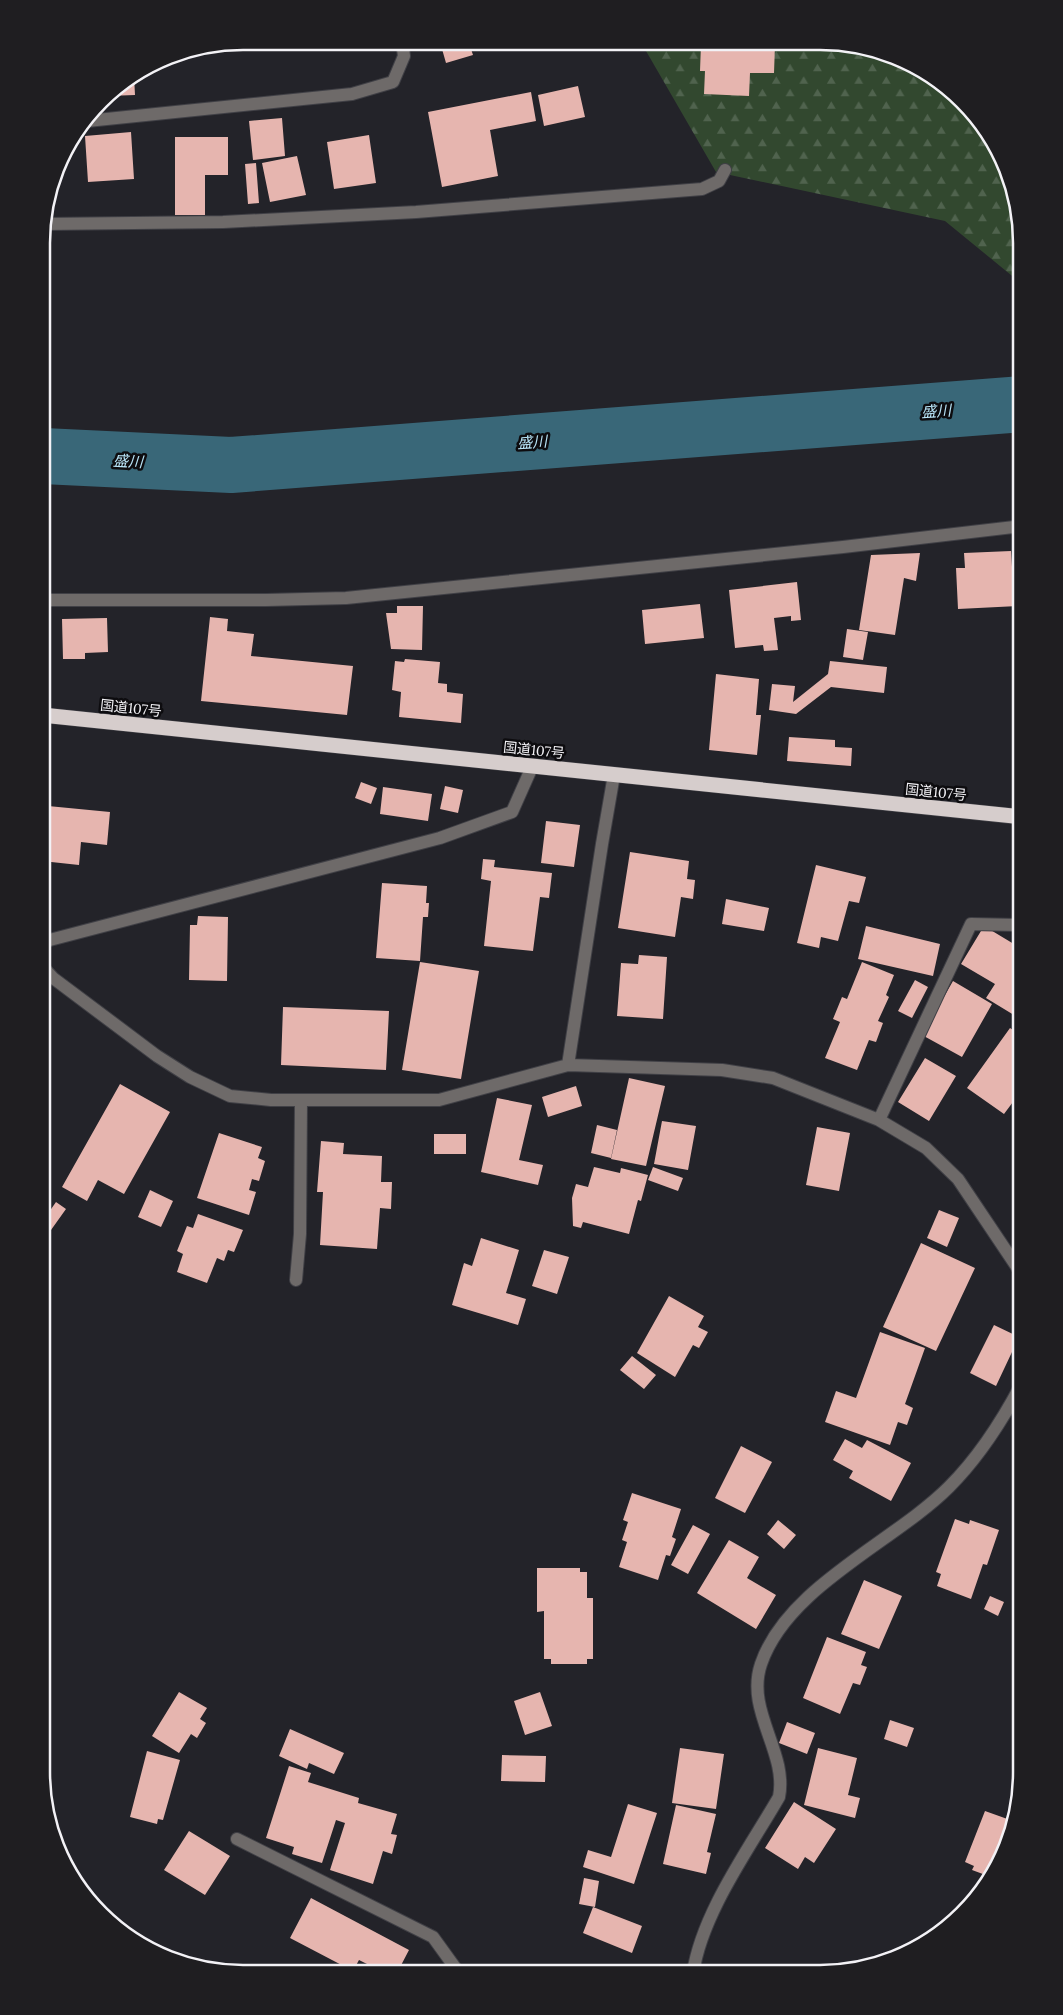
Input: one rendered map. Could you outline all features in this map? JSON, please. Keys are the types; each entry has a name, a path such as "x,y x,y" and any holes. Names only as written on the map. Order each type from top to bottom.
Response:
{"highway":[{"name":"国道107号","path":"50,716 1013,816"}],"street":[{"path":"94,120 352,94 393,82 404,56 403,50"},
{"path":"51,224 223,222 416,212 702,188 719,181 725,170"},
{"path":"50,600 346,598 842,547 1013,527"},
{"path":"50,940 440,838 512,812 532,767"},
{"path":"568,1065 614,775"},
{"path":"879,1120 972,924 1013,925"},
{"path":"50,974 60,984 157,1056 190,1076 230,1096 271,1100 438,1100 568,1065 722,1070 773,1078 879,1120 926,1148 958,1179 1013,1260"},
{"path":"296,1280 300,1234 301,1100"},
{"path":"695,1965 713,1911 780,1797 782,1783 779,1768 760,1709 757,1691 760,1666 772,1638 806,1600 830,1579 920,1512 949,1487 979,1452 1013,1400"},
{"path":"237,1838 433,1937 453,1965"}],"green space":[{"path":"645,50 833,50 882,60 906,70 938,90 957,106 981,136 993,157 1003,181 1009,205 1013,230 1013,277 945,221 716,172"}],"building":[{"path":"442,50 471,50 473,55 446,63"},
{"path":"701,50 775,50 774,73 750,73 749,96 704,94 705,71 700,71"},
{"path":"134,83 135,95 119,96"},
{"path":"578,86 585,117 544,126 538,95"},
{"path":"531,92 536,121 490,130 498,176 442,187 428,112"},
{"path":"282,118 285,156 253,160 249,121"},
{"path":"131,132 134,179 88,182 85,136"},
{"path":"369,135 376,183 334,189 327,142"},
{"path":"175,137 228,137 228,175 205,175 205,215 175,215"},
{"path":"297,156 306,195 270,202 262,163"},
{"path":"256,163 259,203 248,204 245,164"},
{"path":"1011,551 1013,606 958,609 956,568 965,568 964,553"},
{"path":"920,553 916,581 904,578 895,635 859,630 871,555"},
{"path":"797,582 801,620 791,621 791,616 774,618 778,650 764,651 763,645 735,648 729,590"},
{"path":"700,604 704,638 645,644 642,610"},
{"path":"397,606 423,606 422,650 391,649 386,613 397,613"},
{"path":"210,617 228,619 227,631 254,634 251,656 353,666 347,715 201,701"},
{"path":"107,618 108,652 85,653 85,659 63,659 62,619"},
{"path":"847,629 868,632 863,660 843,657"},
{"path":"405,659 440,662 438,683 447,684 447,692 463,694 461,723 399,717 401,692 392,690 395,661 404,662"},
{"path":"830,661 887,667 884,693 831,687 796,714 769,710 772,684 795,686 793,702 828,674"},
{"path":"716,674 759,679 756,715 761,715 757,755 709,750"},
{"path":"789,737 835,740 835,747 852,748 851,766 787,761"},
{"path":"361,782 377,788 371,804 355,798"},
{"path":"445,786 463,790 458,813 440,809"},
{"path":"383,787 432,794 428,821 380,814"},
{"path":"50,806 110,812 107,845 81,842 79,865 50,862"},
{"path":"546,821 580,825 574,867 541,863"},
{"path":"630,852 689,861 687,879 695,880 693,899 681,897 675,937 618,928"},
{"path":"483,859 495,860 494,867 552,873 549,898 540,897 533,951 484,946 491,881 481,879"},
{"path":"816,865 866,877 859,903 849,901 838,941 821,937 819,948 797,943"},
{"path":"382,883 427,886 426,903 429,903 428,917 423,917 420,961 376,958"},
{"path":"726,899 769,908 764,931 722,924"},
{"path":"198,916 228,917 227,981 189,980 190,925 197,925"},
{"path":"866,926 940,944 933,976 858,959"},
{"path":"984,926 1013,944 1013,1014 986,998 995,984 961,964"},
{"path":"639,955 667,957 663,1019 617,1016 621,963 638,964"},
{"path":"420,962 479,971 461,1079 402,1070"},
{"path":"862,962 894,975 886,995 889,997 878,1021 883,1023 876,1042 869,1040 857,1070 825,1058 840,1022 833,1019 842,997 847,999"},
{"path":"915,980 928,987 912,1018 898,1011"},
{"path":"953,981 992,1004 962,1057 922,1035"},
{"path":"283,1007 389,1011 386,1070 281,1065"},
{"path":"1010,1028 1013,1030 1013,1102 1004,1114 967,1088"},
{"path":"925,1058 956,1076 929,1121 898,1102"},
{"path":"629,1078 665,1086 646,1166 611,1159"},
{"path":"120,1084 170,1112 124,1194 98,1180 87,1201 62,1187"},
{"path":"576,1086 582,1106 548,1117 542,1097"},
{"path":"497,1098 532,1105 519,1160 543,1165 538,1185 481,1172"},
{"path":"662,1121 696,1126 688,1170 654,1164"},
{"path":"597,1125 617,1130 611,1158 591,1153"},
{"path":"817,1127 850,1133 839,1191 806,1185"},
{"path":"219,1133 262,1147 258,1158 265,1161 259,1181 252,1179 249,1190 256,1192 249,1215 197,1198"},
{"path":"434,1134 466,1134 466,1154 434,1154"},
{"path":"321,1141 344,1143 343,1154 382,1156 381,1182 392,1182 391,1209 380,1208 377,1249 320,1245 323,1192 317,1192"},
{"path":"594,1167 620,1173 621,1168 648,1175 641,1201 638,1200 629,1234 583,1222 581,1228 573,1226 572,1198 576,1184 588,1187"},
{"path":"653,1167 683,1178 678,1191 648,1180"},
{"path":"150,1190 173,1201 161,1227 138,1217"},
{"path":"56,1202 66,1209 51,1230 50,1229 50,1211"},
{"path":"939,1210 959,1218 947,1247 927,1238"},
{"path":"198,1214 243,1230 234,1252 228,1250 224,1261 217,1258 207,1283 177,1272 183,1254 177,1251 187,1226 193,1228"},
{"path":"481,1238 519,1250 506,1293 526,1299 518,1325 452,1305 464,1263 472,1266"},
{"path":"921,1243 975,1268 936,1351 883,1327"},
{"path":"544,1250 569,1257 557,1294 532,1286"},
{"path":"669,1296 704,1316 698,1327 708,1332 699,1348 693,1345 675,1377 637,1353"},
{"path":"994,1325 1013,1334 1013,1350 996,1386 970,1373"},
{"path":"880,1332 925,1348 905,1404 913,1408 907,1425 898,1422 890,1445 825,1422 836,1391 856,1398"},
{"path":"632,1356 656,1375 644,1389 620,1370"},
{"path":"845,1439 862,1448 867,1440 911,1463 891,1501 849,1478 853,1471 833,1460"},
{"path":"741,1446 772,1462 745,1513 715,1498"},
{"path":"632,1493 681,1509 672,1537 676,1539 670,1556 666,1555 658,1580 619,1567 627,1542 622,1540 628,1522 623,1520"},
{"path":"955,1519 969,1524 970,1520 999,1530 987,1565 983,1564 971,1599 937,1586 941,1574 936,1572"},
{"path":"778,1520 796,1535 784,1549 767,1534"},
{"path":"693,1525 710,1534 688,1574 671,1565"},
{"path":"729,1540 759,1557 747,1578 776,1595 756,1629 697,1593"},
{"path":"537,1568 580,1568 580,1572 587,1572 587,1598 593,1598 593,1659 587,1659 587,1664 551,1664 551,1659 544,1659 544,1611 537,1612"},
{"path":"864,1580 902,1596 879,1649 841,1634"},
{"path":"990,1596 1004,1602 998,1616 984,1609"},
{"path":"827,1637 866,1652 861,1665 867,1667 860,1685 853,1683 840,1714 803,1698"},
{"path":"179,1692 207,1708 200,1719 206,1723 197,1738 191,1734 179,1753 152,1736"},
{"path":"540,1692 552,1726 525,1735 514,1701"},
{"path":"890,1720 914,1728 907,1747 884,1739"},
{"path":"787,1722 815,1733 807,1754 779,1743"},
{"path":"290,1729 344,1753 334,1774 309,1763 307,1769 279,1756"},
{"path":"680,1748 724,1754 716,1809 672,1803"},
{"path":"818,1748 857,1758 848,1795 860,1798 855,1818 804,1805"},
{"path":"147,1751 180,1760 163,1820 158,1819 157,1824 130,1817"},
{"path":"502,1755 546,1756 545,1782 501,1781"},
{"path":"289,1766 311,1773 308,1782 359,1798 358,1803 397,1814 391,1834 397,1835 392,1854 383,1851 373,1884 330,1870 345,1823 336,1820 322,1863 292,1854 294,1847 266,1838"},
{"path":"794,1802 836,1829 814,1863 805,1857 798,1869 765,1848"},
{"path":"628,1804 657,1813 634,1884 583,1867 588,1850 611,1857"},
{"path":"676,1805 716,1814 707,1852 711,1853 706,1874 663,1864"},
{"path":"985,1811 1007,1819 1003,1834 984,1874 972,1870 974,1866 965,1862"},
{"path":"189,1831 230,1856 205,1895 164,1870"},
{"path":"584,1878 599,1881 595,1907 579,1904"},
{"path":"311,1898 409,1950 401,1965 369,1965 359,1960 356,1965 342,1965 290,1938"},
{"path":"593,1907 642,1926 632,1953 583,1933"}],"waterway":[{"name":"盛川","path":"50,456 231,465 1013,405"}]}
